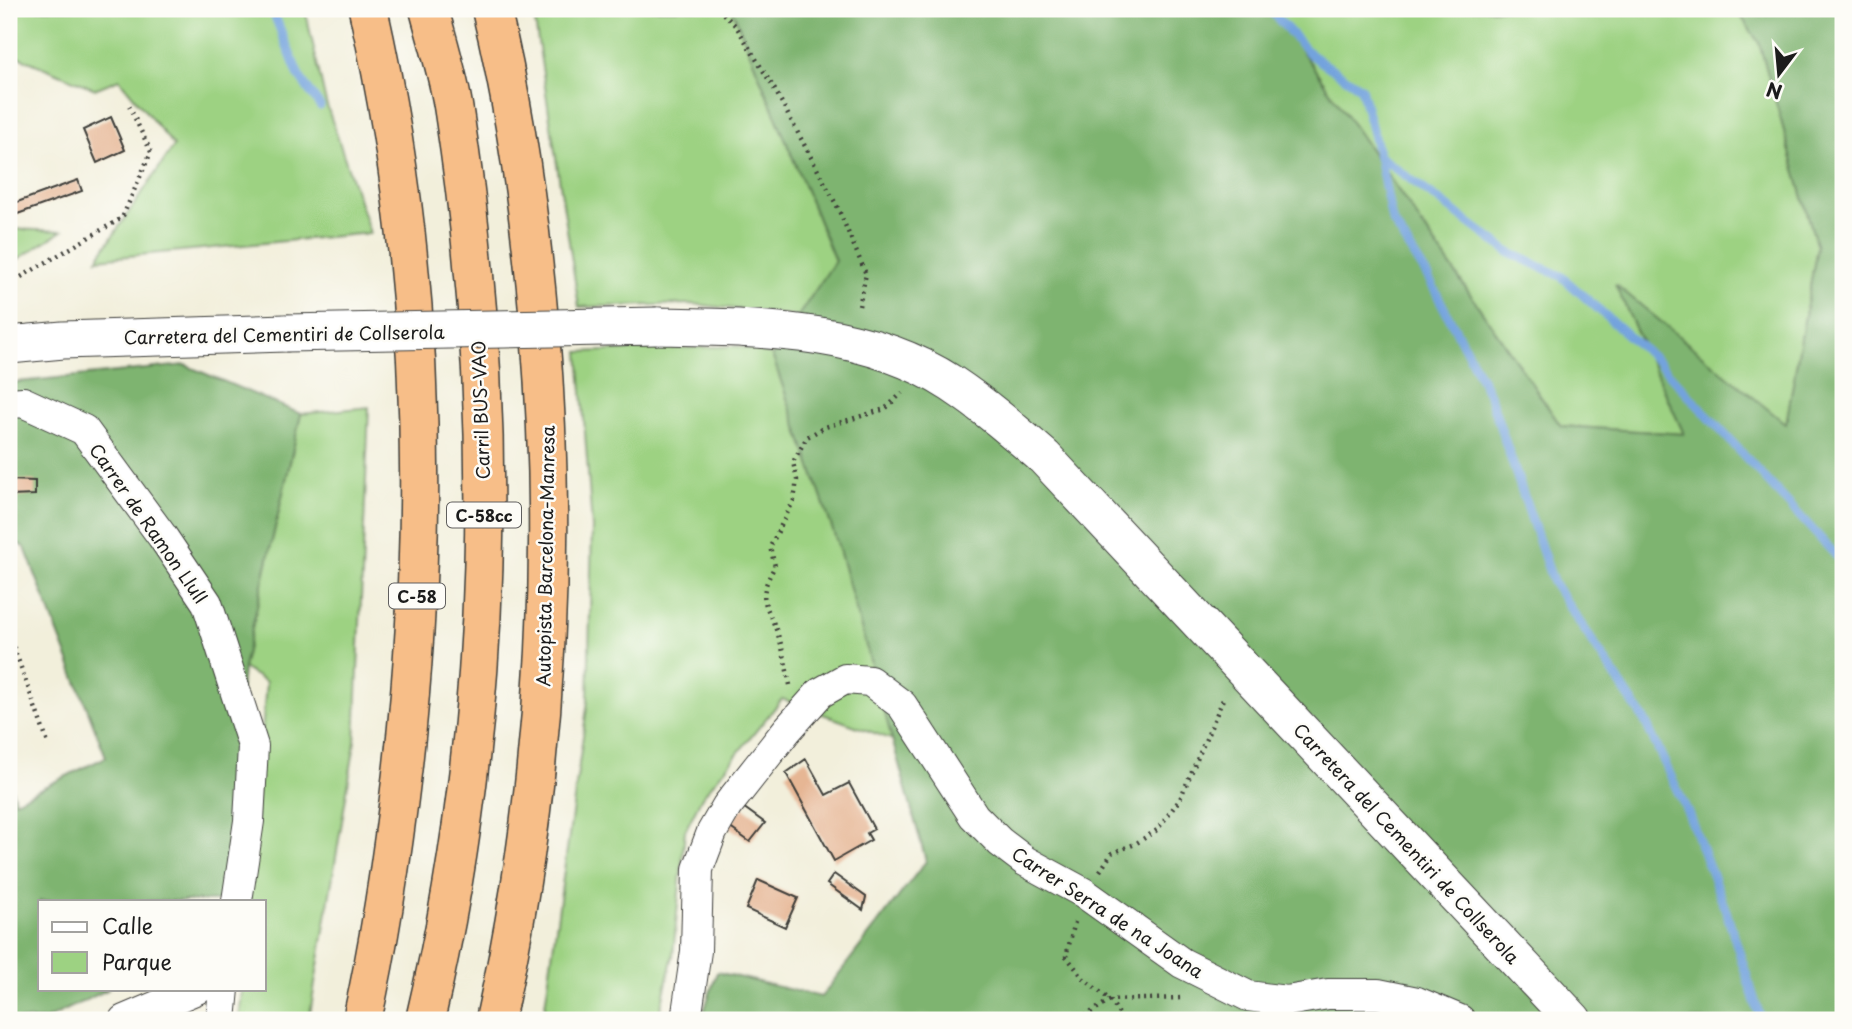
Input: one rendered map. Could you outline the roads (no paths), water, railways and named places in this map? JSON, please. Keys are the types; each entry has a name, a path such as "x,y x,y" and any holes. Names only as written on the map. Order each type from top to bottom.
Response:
{"highway":[{"name":"C-58","path":"362,1020 381,930 396,836 417,615 419,472 409,269 401,184 368,9"},
{"name":"Carril BUS-VAO","path":"425,1020 447,913 471,754 479,659 484,539 481,377 472,257 454,109 429,9"},
{"name":"Autopista Barcelona-Manresa","path":"491,9 526,194 535,270 547,413 549,537 544,692 535,779 514,922 495,1020"}],"street":[{"name":"Carretera del Cementiri de Collserola","path":"9,345 63,340 286,333 657,326 754,328 844,340 915,365 950,383 996,416 1044,457 1573,1020"},
{"name":"Carrer de Ramon Llull","path":"9,403 23,402 84,430 162,536 207,603 253,746 249,821 237,900"},
{"name":"Carrer Serra de na Joana","path":"686,1020 696,951 698,869 712,832 727,806 799,716 820,693 845,679 870,681 902,705 974,816 992,834 1025,861 1084,893 1182,963 1248,996 1287,1001 1328,995 1378,994 1417,1002 1460,1020"},
{"path":"124,1020 195,990"},
{"path":"220,1020 224,990"}],"waterway":[{"path":"272,9 299,76 320,106"},
{"path":"1269,9 1311,55 1361,88 1379,156 1510,253 1561,276 1658,362 1843,563"},
{"path":"1379,156 1392,220 1428,277 1489,394 1553,582 1645,721 1689,815 1726,911 1761,1020"}]}
